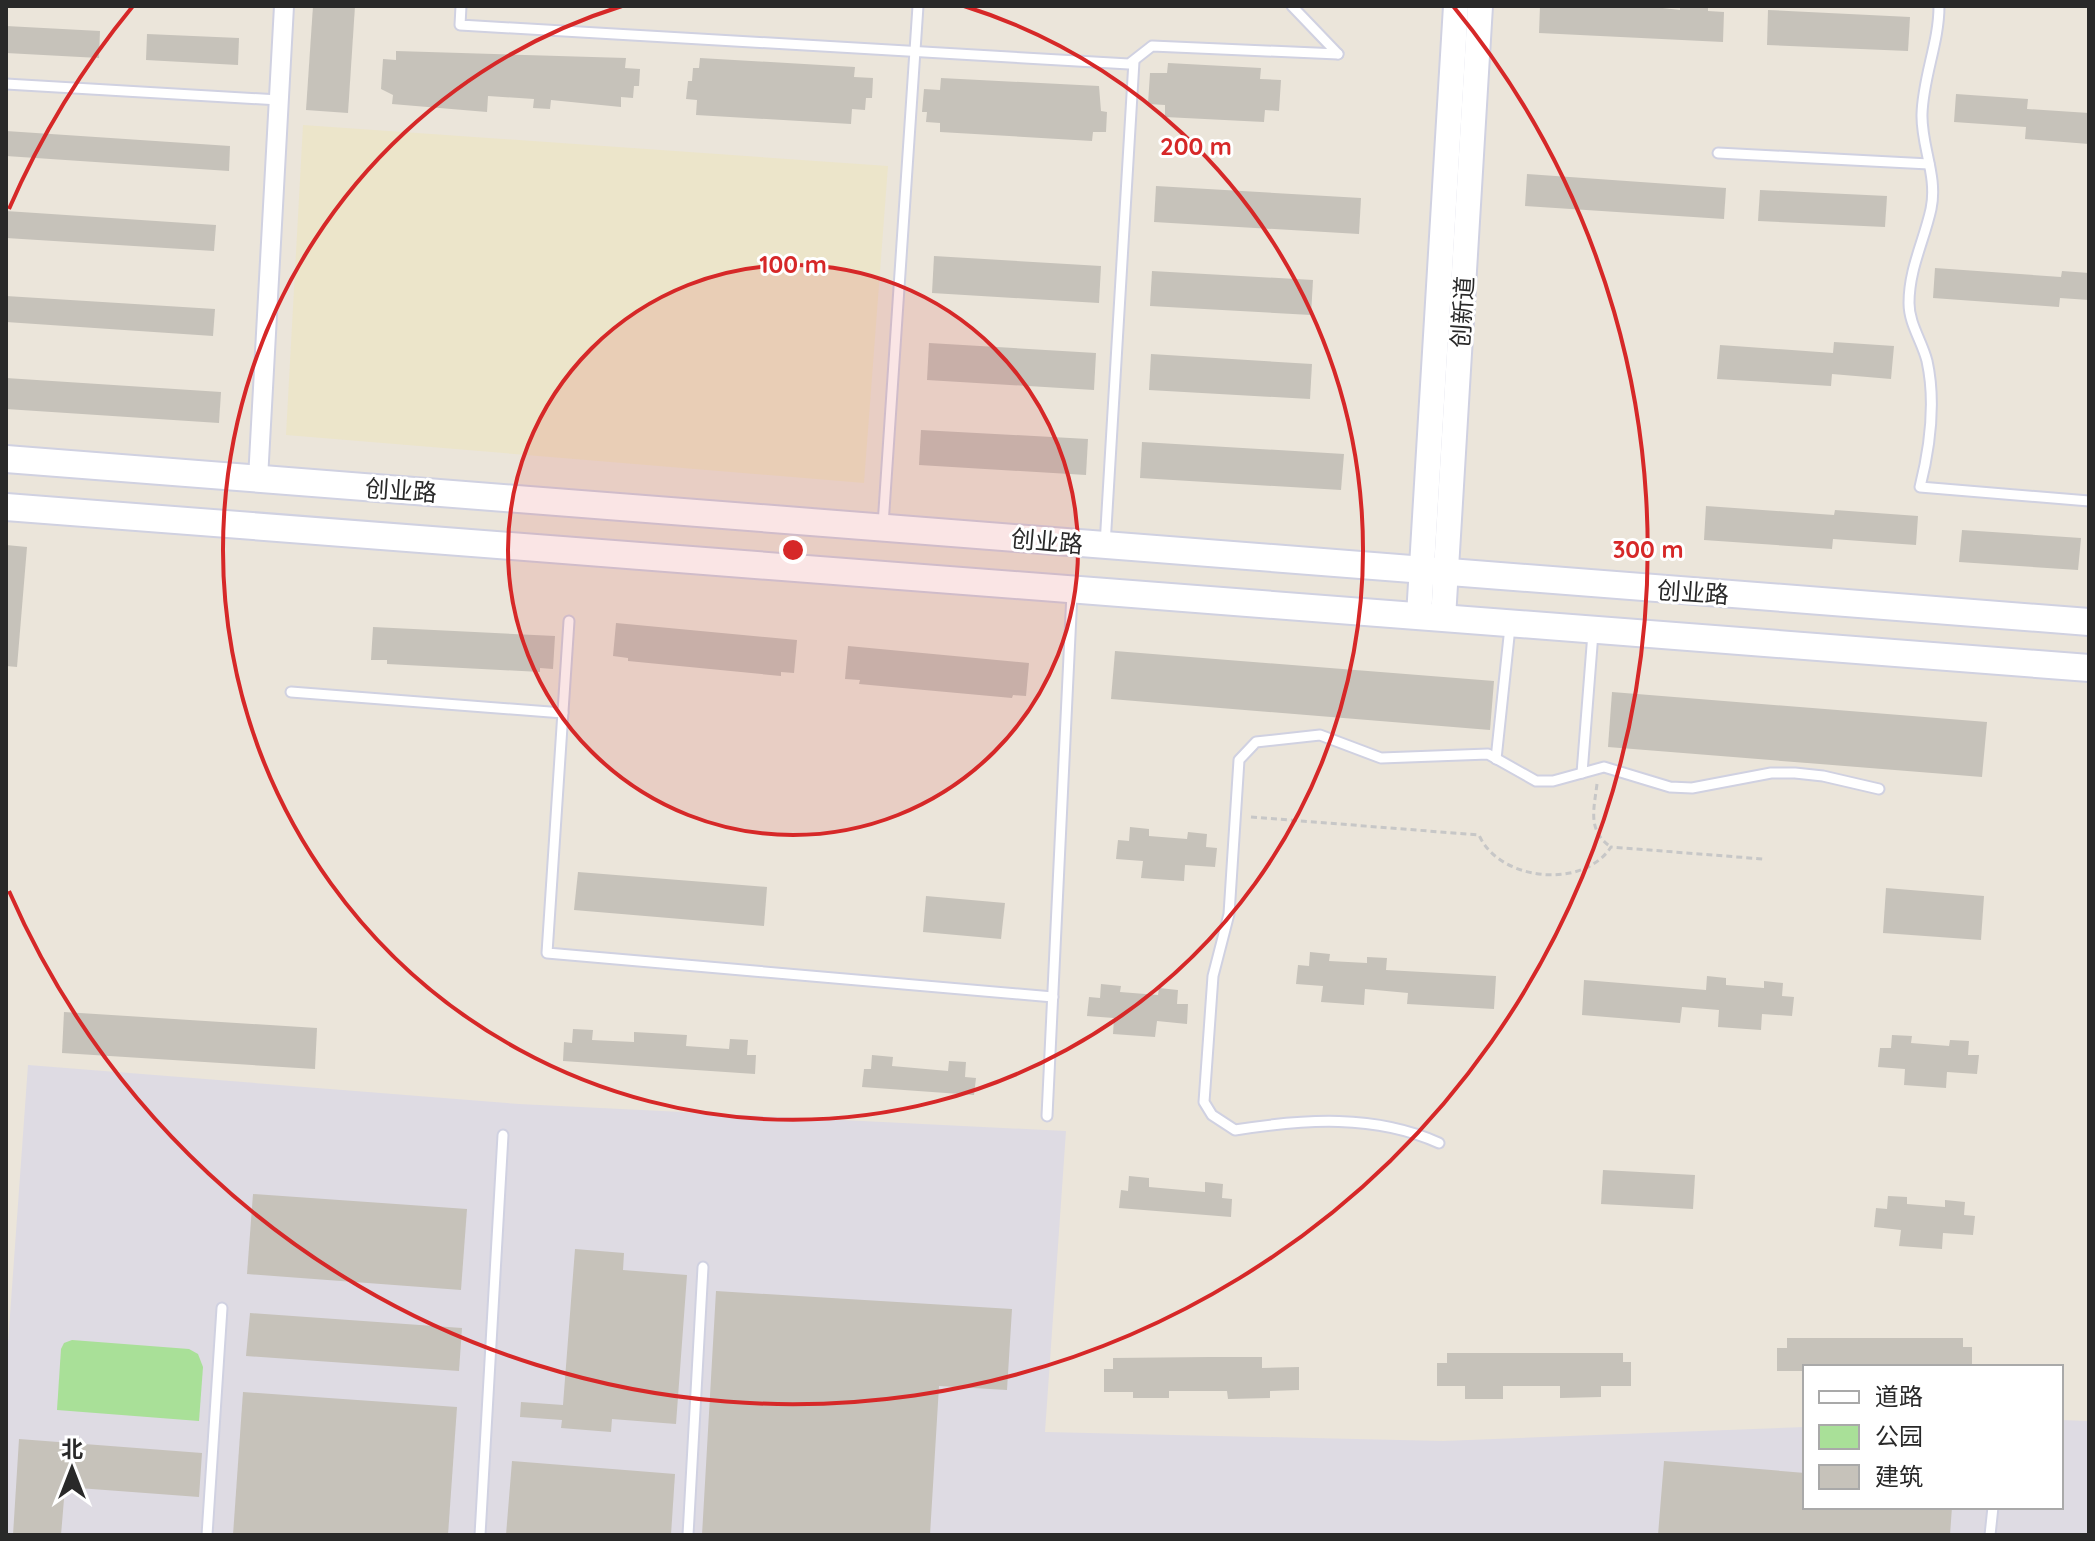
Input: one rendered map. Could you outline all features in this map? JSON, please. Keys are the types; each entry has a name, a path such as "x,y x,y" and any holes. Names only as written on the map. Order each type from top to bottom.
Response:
{"main road":[{"name":"创业路","path":"6,459 2089,622"},
{"name":"创业路","path":"6,507 2089,668"}],"street":[{"path":"258,479 284,6"},
{"name":"创新道","path":"1434,572 1456,6"},
{"name":"创新道","path":"1431,617 1480,6"}],"lane":[{"path":"461,6 460,25 915,54 1129,64 1152,46 1338,54 1292,6"},
{"path":"883,528 918,6"},
{"path":"1939,6 1922,112 1921,140 1934,187 1932,208 1913,267 1909,307 1927,361 1929,382 1930,428 1920,487 2089,501"},
{"path":"1105,546 1134,61"},
{"path":"6,84 279,100"},
{"path":"1718,153 1929,164"},
{"path":"1047,1116 1072,590"},
{"path":"569,621 547,953 1053,997"},
{"path":"1496,759 1510,623"},
{"path":"1582,773 1593,630"},
{"path":"291,692 563,713"},
{"path":"1439,1143 1415,1132 1341,1121 1299,1121 1235,1130 1212,1115 1204,1102 1213,976 1229,914 1239,760 1256,742 1320,735 1381,758 1471,753 1496,759 1536,781 1553,781 1598,768 1625,770 1670,787 1692,788 1771,773 1795,773 1879,789"},
{"path":"480,1535 503,1135"},
{"path":"688,1535 703,1267"},
{"path":"207,1535 222,1308"},
{"path":"1990,1535 1993,1509"}],"path":[{"path":"1598,768 1593,826 1598,838 1611,847 1763,859"},
{"path":"1235,815 1479,835 1485,848 1500,861 1521,869 1547,873 1569,874 1590,868 1611,847"}],"shaded area":[{"path":"303,125 888,166 864,483 286,435"},
{"path":"28,1065 519,1104 1066,1131 1045,1432 1443,1441 1803,1427 1803,1509 2063,1509 2063,1420 2089,1421 2089,1535 6,1535 6,1371"}],"green space":[{"path":"72,1340 189,1349 198,1354 203,1367 199,1421 57,1410 61,1349 64,1343"}],"building":[{"path":"313,6 355,6 348,113 306,110"},
{"path":"1540,6 1645,6 1680,10 1680,6 1708,6 1708,11 1724,12 1723,42 1539,33"},
{"path":"1768,10 1910,17 1908,51 1767,45"},
{"path":"6,26 100,31 99,58 6,53"},
{"path":"147,34 239,38 238,65 146,60"},
{"path":"396,51 626,58 625,68 640,69 639,86 634,86 633,98 621,97 621,107 551,100 550,109 533,108 534,99 488,96 487,112 392,104 393,95 381,89 383,59 396,60"},
{"path":"700,58 855,67 854,77 873,78 872,98 866,98 865,110 852,109 851,124 696,115 697,100 686,99 688,81 692,81 693,68 699,68"},
{"path":"1168,63 1261,68 1260,79 1281,80 1279,111 1265,110 1264,122 1165,117 1165,105 1148,104 1150,73 1167,73"},
{"path":"941,78 1099,86 1101,111 1107,112 1106,132 1093,132 1092,141 940,132 940,123 926,122 927,112 922,112 924,89 940,90"},
{"path":"1956,94 2028,99 2027,109 2089,113 2089,144 2025,139 2026,127 1954,122"},
{"path":"6,131 230,146 229,171 6,156"},
{"path":"1527,174 1726,188 1724,219 1525,206"},
{"path":"1156,186 1361,198 1359,234 1154,222"},
{"path":"1760,190 1887,196 1885,227 1758,221"},
{"path":"6,211 216,225 214,251 6,238"},
{"path":"934,256 1101,266 1099,303 932,293"},
{"path":"1935,268 2061,277 2062,271 2089,273 2089,300 2060,298 2059,307 1933,298"},
{"path":"1152,271 1313,280 1311,315 1150,306"},
{"path":"6,296 215,309 213,336 6,322"},
{"path":"1834,342 1894,346 1891,379 1832,374 1831,386 1717,379 1720,345 1833,353"},
{"path":"929,343 1096,353 1094,390 927,380"},
{"path":"1151,354 1312,364 1310,399 1149,390"},
{"path":"6,378 221,392 219,423 6,409"},
{"path":"921,430 1088,439 1086,475 919,465"},
{"path":"1142,442 1344,454 1341,490 1140,478"},
{"path":"1706,506 1834,515 1835,510 1918,516 1916,545 1833,539 1832,549 1704,540"},
{"path":"1962,530 2081,538 2078,570 1959,562"},
{"path":"6,545 27,547 17,667 6,666"},
{"path":"616,623 797,640 794,673 781,672 781,676 628,661 628,658 613,656"},
{"path":"373,627 555,636 553,669 540,668 540,672 387,664 387,660 371,660"},
{"path":"848,646 1029,663 1026,696 1013,695 1012,698 859,684 860,680 845,679"},
{"path":"1115,651 1494,681 1490,730 1111,699"},
{"path":"1612,692 1987,722 1982,777 1608,747"},
{"path":"1130,827 1149,829 1149,836 1187,839 1188,832 1207,834 1206,847 1217,848 1215,867 1185,865 1184,881 1141,878 1143,861 1116,859 1118,840 1129,841"},
{"path":"578,872 767,887 764,926 574,910"},
{"path":"1886,888 1984,896 1981,940 1883,933"},
{"path":"926,896 1005,903 1001,939 923,932"},
{"path":"1310,952 1330,954 1329,961 1367,963 1367,957 1387,958 1386,970 1496,976 1494,1009 1407,1004 1408,993 1365,989 1364,1005 1321,1002 1323,986 1296,984 1298,965 1309,966"},
{"path":"1707,976 1726,978 1726,985 1764,988 1764,981 1783,983 1782,996 1794,997 1792,1016 1762,1014 1761,1030 1718,1027 1719,1010 1682,1007 1680,1023 1582,1015 1584,980 1706,990"},
{"path":"1101,984 1121,986 1120,992 1158,995 1159,988 1178,990 1177,1004 1188,1004 1187,1024 1157,1021 1155,1037 1113,1034 1114,1018 1087,1016 1089,997 1100,998"},
{"path":"64,1012 317,1028 315,1069 62,1053"},
{"path":"573,1029 593,1030 592,1040 634,1042 634,1032 687,1035 686,1046 729,1049 730,1039 748,1040 747,1055 756,1055 755,1074 563,1061 564,1042 572,1043"},
{"path":"1892,1035 1912,1036 1911,1043 1949,1046 1950,1040 1969,1041 1968,1055 1979,1055 1977,1074 1947,1072 1946,1088 1904,1085 1905,1069 1878,1067 1880,1048 1891,1048"},
{"path":"872,1055 893,1057 892,1066 948,1071 949,1061 966,1062 965,1077 976,1078 974,1095 862,1087 864,1069 871,1069"},
{"path":"1603,1170 1695,1175 1693,1209 1601,1204"},
{"path":"1129,1176 1149,1178 1149,1187 1205,1192 1205,1182 1223,1184 1222,1198 1232,1199 1231,1217 1119,1208 1121,1190 1128,1191"},
{"path":"253,1194 467,1209 461,1290 247,1274"},
{"path":"1888,1196 1907,1197 1907,1204 1945,1207 1945,1200 1965,1202 1964,1215 1975,1216 1973,1235 1943,1233 1942,1249 1899,1246 1901,1230 1874,1227 1876,1208 1887,1209"},
{"path":"575,1249 624,1253 623,1270 687,1275 676,1424 612,1419 611,1432 561,1428 562,1420 520,1417 521,1402 563,1405"},
{"path":"716,1291 1012,1309 1007,1390 939,1386 930,1535 702,1535"},
{"path":"250,1313 462,1328 459,1371 246,1356"},
{"path":"1787,1338 1963,1338 1963,1347 1972,1347 1972,1365 1803,1365 1803,1371 1777,1371 1777,1348 1787,1348"},
{"path":"1447,1353 1623,1353 1623,1362 1631,1362 1631,1386 1601,1386 1601,1397 1560,1398 1560,1386 1503,1386 1503,1399 1465,1399 1465,1386 1437,1386 1437,1363 1447,1363"},
{"path":"1262,1357 1262,1368 1299,1367 1299,1390 1270,1391 1270,1398 1228,1399 1227,1391 1169,1391 1169,1398 1133,1398 1133,1392 1104,1392 1104,1369 1113,1369 1113,1358"},
{"path":"243,1392 457,1407 448,1535 233,1535"},
{"path":"19,1439 202,1453 199,1497 65,1487 61,1535 13,1535"},
{"path":"512,1461 675,1474 671,1535 506,1535"},
{"path":"1664,1461 1803,1473 1803,1509 1952,1509 1950,1535 1658,1535"}]}
